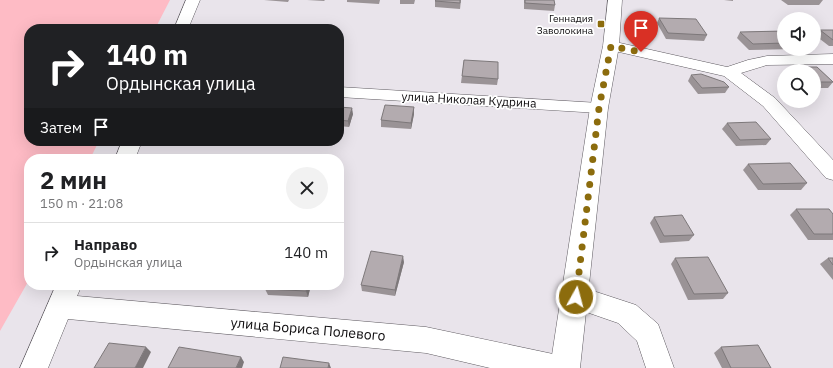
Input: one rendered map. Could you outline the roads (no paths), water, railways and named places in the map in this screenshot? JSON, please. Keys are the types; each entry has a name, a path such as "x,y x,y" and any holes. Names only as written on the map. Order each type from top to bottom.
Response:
{"main road":[{"path":"565,368 576,297 599,108 611,46 616,0"}],"street":[{"path":"183,24 193,0"},
{"path":"611,46 729,72 770,102 833,173"},
{"path":"729,72 743,64 764,60 833,59"},
{"name":"улица Николая Кудрина","path":"344,92 599,108"},
{"path":"34,368 64,295"},
{"name":"улица Бориса Полевого","path":"64,295 426,340 553,368"},
{"path":"576,297 627,314 648,333 660,368"}],"place":[{"name":"Геннадия Заволокина","path":"601,24"}]}
